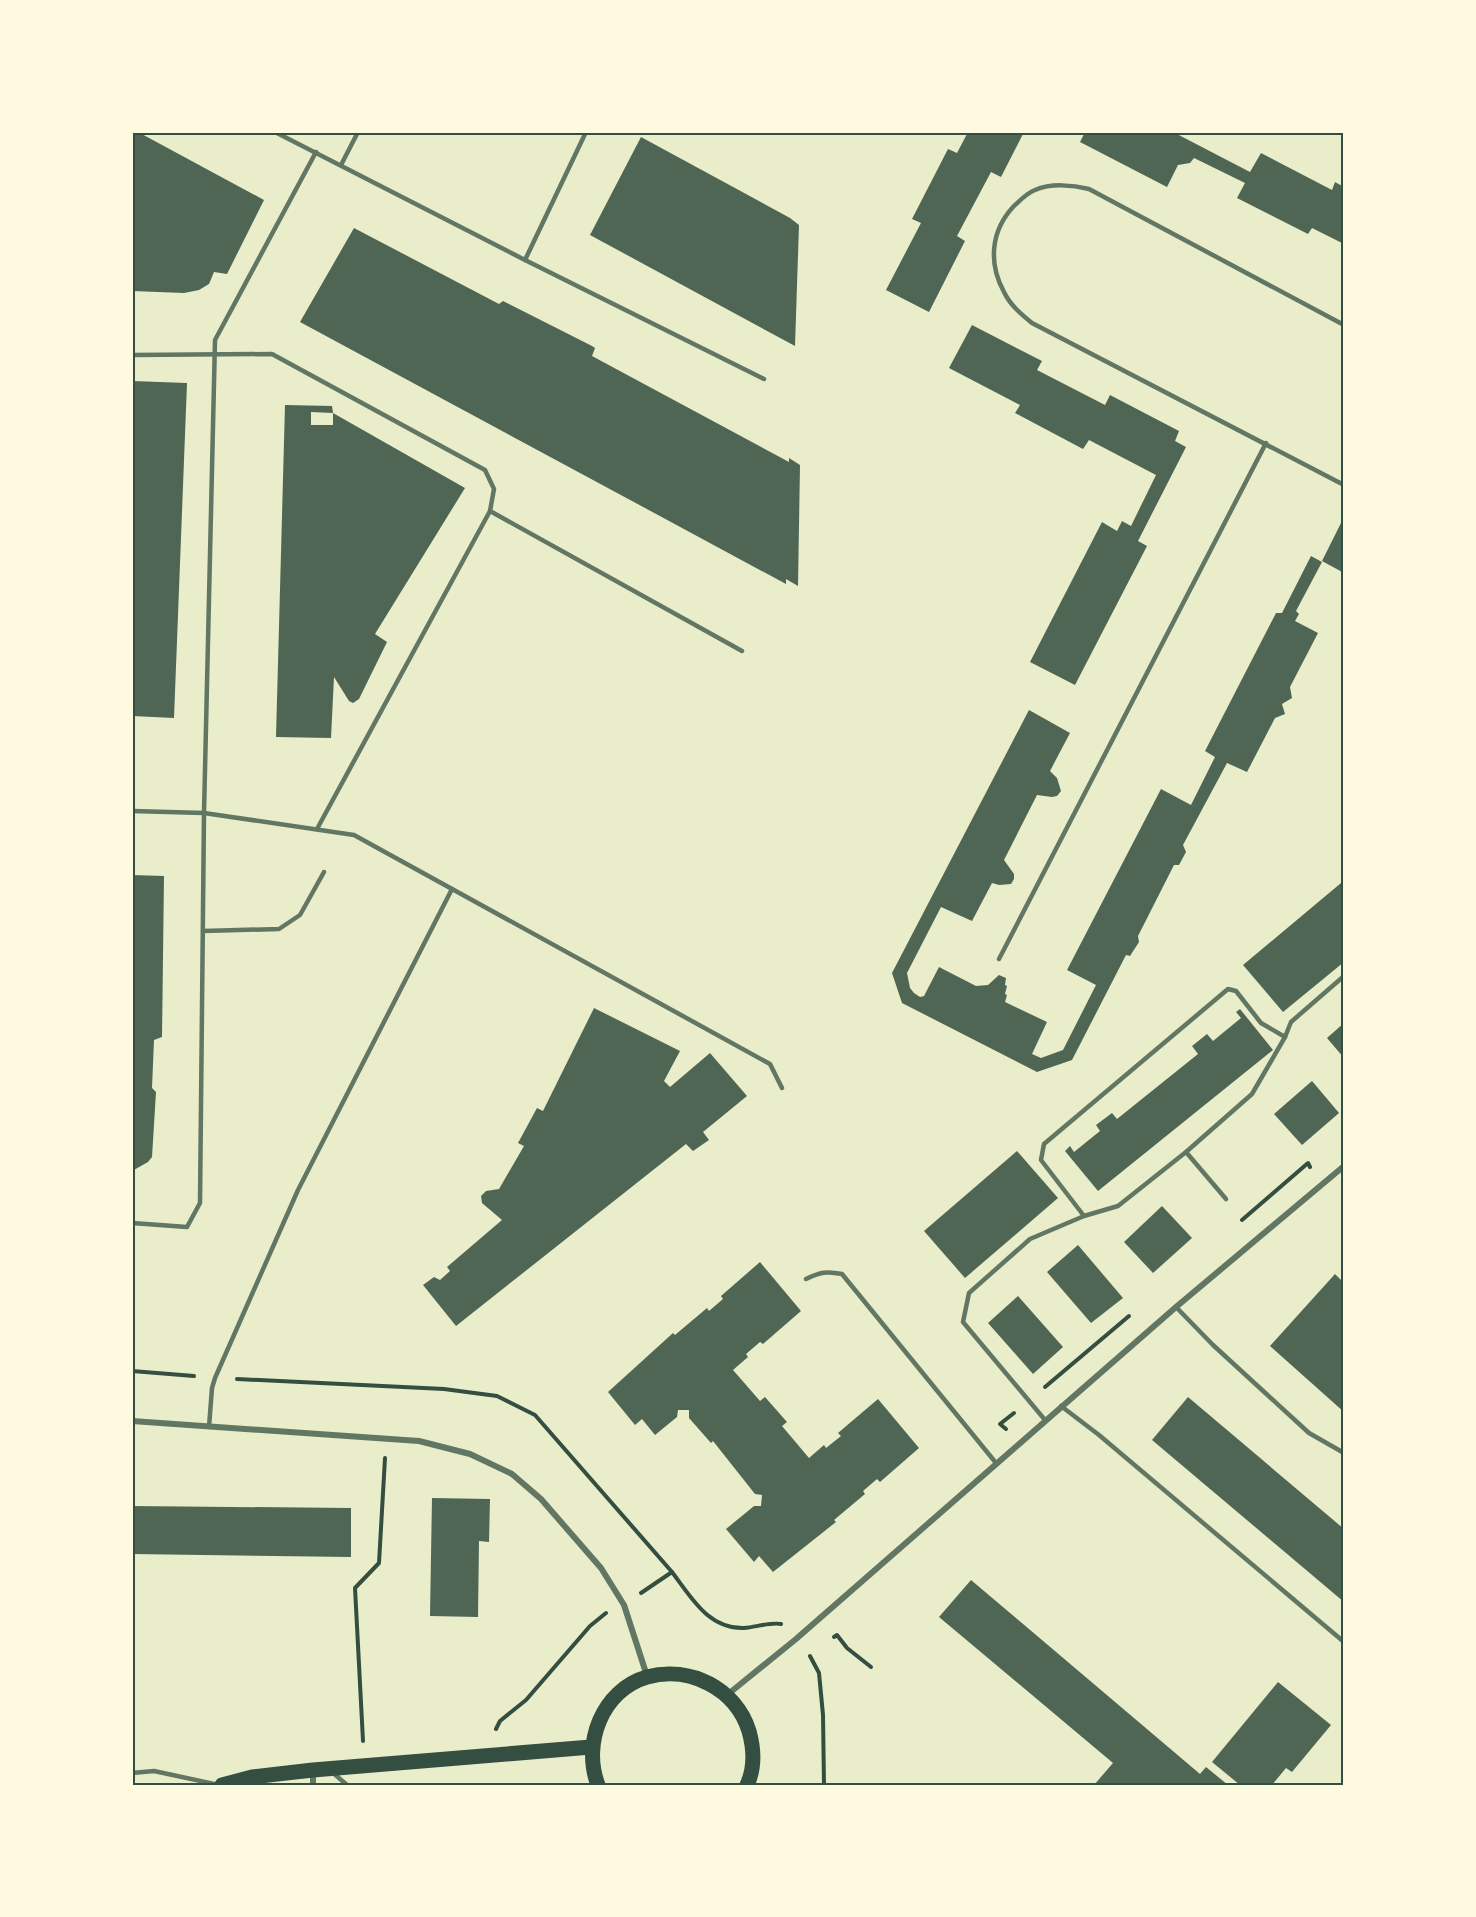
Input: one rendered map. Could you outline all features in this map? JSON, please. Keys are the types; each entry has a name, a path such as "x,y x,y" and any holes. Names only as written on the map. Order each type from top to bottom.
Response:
{"main road":[{"path":"597,1785 592,1772 591,1747 602,1713 626,1687 647,1677 670,1674 693,1676 711,1684 737,1705 752,1741 753,1761 747,1785"},
{"path":"220,1785 252,1777 318,1775 365,1766 591,1747"}],"street":[{"path":"727,1695 796,1639 996,1462 1344,1166"},
{"path":"132,1421 419,1441 470,1454 512,1474 541,1499 601,1568 624,1605 647,1677"}],"lane":[{"path":"275,132 765,379"},
{"path":"341,165 358,132"},
{"path":"525,260 586,132"},
{"path":"132,1223 187,1227 200,1203 204,813 215,340 316,152"},
{"path":"1344,325 1089,189 1072,185 1034,190 1005,216 997,232 993,250 995,269 1000,284 1014,308 1032,323 1344,485"},
{"path":"132,355 272,354 485,470 494,489 490,511 317,829"},
{"path":"999,959 1266,443"},
{"path":"490,511 742,651"},
{"path":"132,811 204,813 354,835 770,1064 782,1088"},
{"path":"202,931 279,929 300,915 324,872"},
{"path":"209,1427 215,1378 297,1190 452,888"},
{"path":"1045,1420 963,1322 969,1293 1030,1239 1084,1216 1118,1206 1186,1152 1252,1094 1285,1037 1291,1022 1344,976"},
{"path":"1084,1216 1041,1160 1044,1144 1228,989 1236,991 1261,1023 1285,1037"},
{"path":"1186,1152 1226,1199"},
{"path":"806,1279 827,1271 842,1274 996,1462"},
{"path":"1176,1307 1213,1345 1309,1433 1344,1453"},
{"path":"1061,1406 1099,1435 1344,1642"},
{"path":"132,1773 153,1771 220,1785"},
{"path":"318,1775 348,1785"}],"path":[{"path":"365,1766 355,1588 379,1563 386,1439"},
{"path":"491,1755 492,1736 500,1721 526,1700 590,1626 606,1612 624,1605 672,1572 699,1609 714,1622 736,1628 758,1627 780,1622 810,1656 819,1673 823,1714 824,1785"},
{"path":"847,1648 871,1667"}],"building":[{"path":"132,132 138,132 264,200 227,274 214,272 209,284 199,290 184,293 132,291"},
{"path":"968,132 1024,132 1001,177 991,172 957,236 965,241 929,312 886,290 921,223 912,219 948,149 957,153"},
{"path":"1085,132 1173,132 1250,172 1261,153 1332,190 1335,182 1344,187 1344,244 1312,228 1308,234 1237,198 1245,183 1194,158 1190,163 1178,165 1167,187 1080,142"},
{"path":"641,137 799,225 795,346 590,235"},
{"path":"354,228 499,304 503,301 592,346 595,348 592,356 789,462 789,458 800,465 798,586 786,579 786,584 300,322"},
{"path":"972,325 1042,361 1037,370 1105,405 1110,395 1179,431 1175,441 1186,447 1138,541 1147,546 1075,685 1030,662 1102,522 1117,531 1122,521 1131,526 1156,475 1089,440 1083,449 1015,413 1020,405 949,368"},
{"path":"132,381 187,383 174,718 132,716"},
{"path":"285,405 332,406 333,413 465,488 375,634 387,642 359,699 353,703 349,701 334,677 331,738 276,737","holes":["311,412 333,413 333,425 311,425"]},
{"path":"1344,517 1344,573 1322,561"},
{"path":"1311,556 1322,562 1296,611 1299,614 1295,621 1318,633 1290,687 1292,698 1282,704 1285,714 1275,718 1247,772 1227,763 1183,845 1186,852 1179,865 1174,865 1138,936 1139,942 1130,956 1126,955 1072,1060 1037,1072 902,1003 892,973 1029,710 1070,733 1050,771 1057,778 1061,791 1057,796 1052,797 1037,795 1004,860 1014,874 1011,884 992,883 972,921 941,907 907,973 910,988 920,997 924,996 939,967 976,986 988,985 999,975 1006,978 1005,1002 1047,1022 1032,1054 1041,1058 1063,1050 1096,985 1067,970 1161,789 1191,805 1215,757 1205,751 1276,613 1282,613"},
{"path":"132,875 164,876 162,1037 154,1040 152,1088 156,1092 152,1157 148,1162 132,1171"},
{"path":"1341,883 1344,887 1344,962 1283,1012 1243,965"},
{"path":"594,1008 680,1051 664,1081 670,1087 710,1053 747,1096 703,1132 709,1140 693,1151 686,1144 456,1326 423,1285 434,1277 440,1280 450,1271 447,1267 502,1220 482,1203 481,1196 486,1191 499,1189 524,1146 518,1143 537,1108 543,1111"},
{"path":"1240,1009 1273,1050 1098,1191 1065,1151 1070,1146 1074,1152 1100,1131 1096,1125 1112,1113 1117,1119 1198,1054 1192,1046 1207,1034 1213,1041 1241,1018 1236,1012"},
{"path":"1344,1023 1344,1058 1327,1038"},
{"path":"1312,1081 1339,1113 1302,1145 1274,1114"},
{"path":"1017,1151 1058,1198 965,1278 924,1231"},
{"path":"1162,1206 1192,1238 1153,1273 1124,1242"},
{"path":"1078,1245 1123,1298 1091,1323 1047,1272"},
{"path":"760,1262 801,1311 763,1344 760,1342 746,1354 748,1357 733,1370 760,1401 765,1397 787,1422 782,1426 809,1458 824,1445 826,1448 841,1436 838,1433 878,1399 919,1448 880,1482 877,1479 863,1491 865,1494 834,1520 836,1522 773,1572 759,1556 754,1562 726,1529 754,1506 761,1506 762,1495 755,1494 713,1441 711,1443 689,1418 689,1410 678,1410 677,1417 655,1435 642,1419 635,1425 608,1392 673,1333 675,1335 707,1308 709,1311 723,1299 721,1296"},
{"path":"1335,1274 1344,1283 1344,1412 1270,1346"},
{"path":"1018,1296 1063,1347 1033,1374 988,1323"},
{"path":"1188,1397 1344,1529 1344,1602 1152,1440"},
{"path":"432,1498 490,1499 489,1542 479,1541 478,1617 430,1616"},
{"path":"132,1506 351,1508 351,1557 132,1554"},
{"path":"971,1580 1200,1774 1206,1767 1228,1785 1094,1785 1113,1763 939,1617"},
{"path":"1278,1682 1331,1725 1292,1772 1286,1768 1272,1785 1240,1785 1212,1762"}]}
